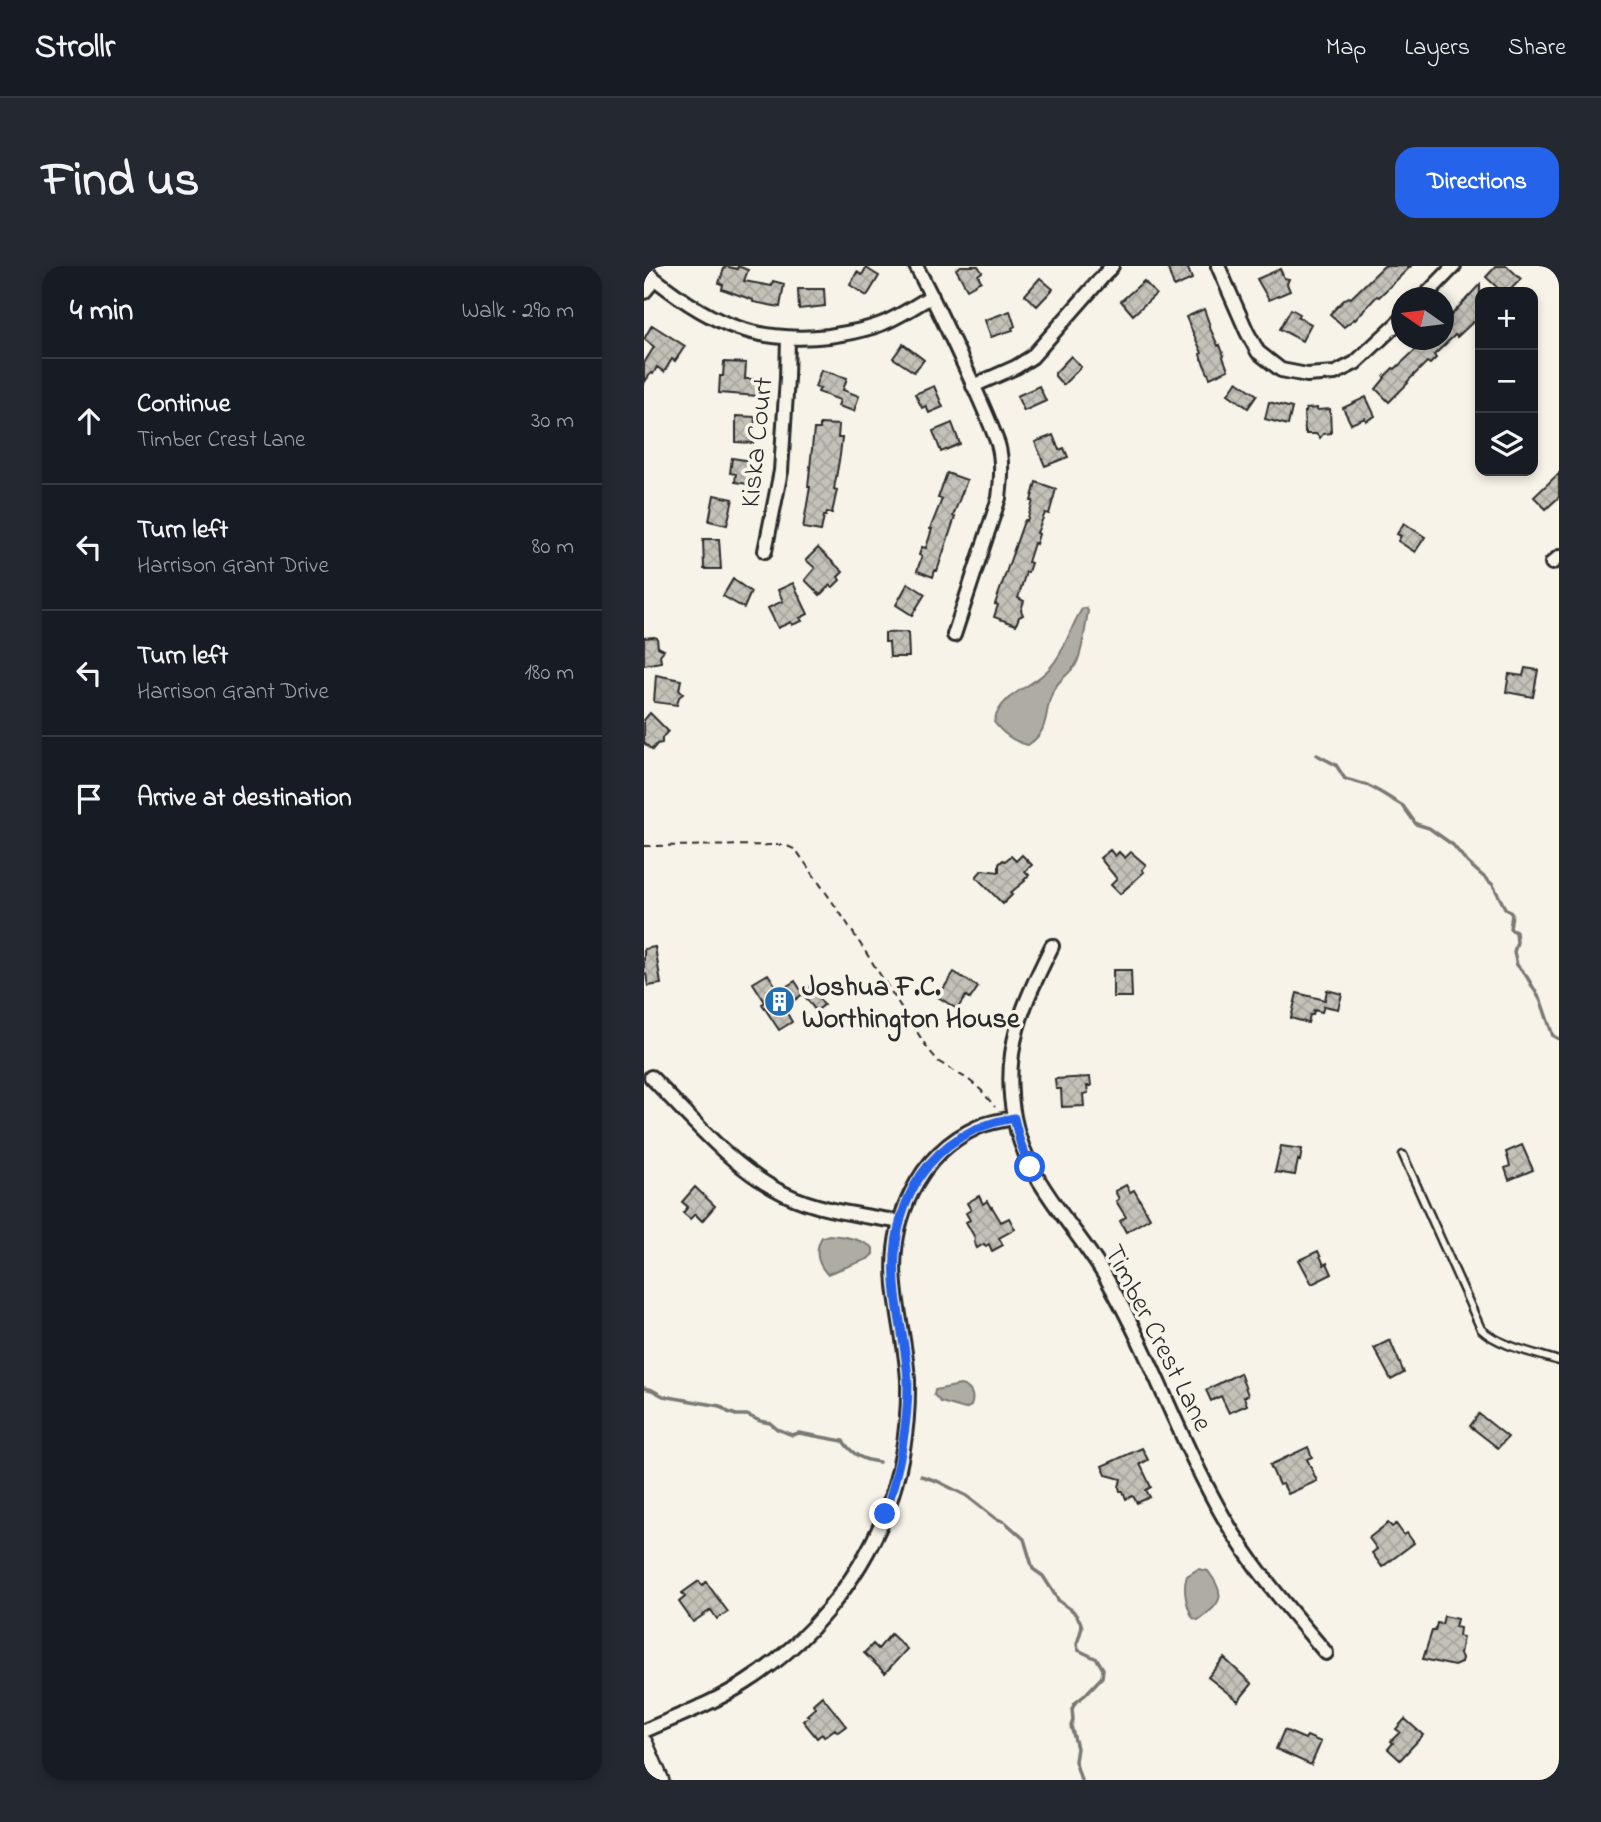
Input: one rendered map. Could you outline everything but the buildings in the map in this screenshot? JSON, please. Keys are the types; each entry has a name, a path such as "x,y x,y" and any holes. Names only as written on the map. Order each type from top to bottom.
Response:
{"street":[{"path":"916,266 932,296 998,446 1002,478 999,498 954,635"},
{"path":"973,386 1032,357 1112,266"},
{"path":"1218,266 1258,352 1281,370 1307,376 1335,373 1356,363 1391,329"},
{"path":"1434,287 1454,266"},
{"path":"644,270 683,301 726,324 759,334 788,338 864,330 887,322 932,296"},
{"path":"644,292 655,279"},
{"name":"Kiska Court","path":"765,551 781,471 788,378 788,338"},
{"name":"Timber Crest Lane","path":"1052,946 1023,1009 1014,1037 1010,1065 1009,1118 1030,1167 1043,1189 1084,1243 1117,1297 1225,1519 1267,1581 1326,1653"},
{"path":"650,1077 731,1158 774,1189 820,1206 900,1222"},
{"path":"644,1731 746,1683 780,1657 824,1615 844,1590 869,1549 894,1486 907,1419 908,1381 895,1285 895,1251 906,1202 929,1164 960,1136 978,1126 1009,1118"},
{"path":"644,1743 660,1780"}],"lane":[{"path":"1403,1155 1481,1329 1499,1340 1559,1361"}],"path":[{"path":"644,846 785,845 796,850 845,920 928,1049 939,1062 981,1090 1009,1118"}],"shaded area":[{"path":"1086,608 1088,611 1080,656 1075,666 1053,691 1043,729 1028,745 1013,740 994,722 998,712 1009,698 1040,677 1053,664 1082,609"},
{"path":"829,1235 863,1242 873,1248 873,1254 868,1259 827,1274 821,1266 817,1252 822,1237"},
{"path":"960,1385 967,1388 972,1395 971,1406 965,1409 941,1402 934,1395 935,1390"},
{"path":"1198,1569 1208,1571 1220,1593 1217,1604 1198,1620 1193,1618 1189,1609 1185,1587 1187,1576"}],"waterway":[{"path":"1317,755 1336,765 1345,779 1367,785 1403,806 1416,824 1429,828 1453,845 1468,863 1493,885 1505,908 1512,914 1510,929 1516,932 1514,952 1517,965 1541,1001 1553,1036 1559,1039"},
{"path":"644,1388 663,1396 720,1406 736,1415 747,1415 770,1423 792,1435 799,1433 843,1441 858,1456 879,1462"},
{"path":"921,1476 967,1496 995,1518 1005,1522 1024,1539 1033,1569 1043,1576 1059,1601 1073,1611 1080,1621 1082,1627 1078,1650 1097,1659 1103,1669 1102,1677 1072,1709 1071,1726 1077,1748 1075,1761 1081,1780"}],"place":[{"name":"Joshua F.C. Worthington House","path":"779,1001"}],"route":[{"path":"885,1514 894,1486 907,1419 908,1381 895,1285 895,1251 906,1202 929,1164 946,1148 978,1126 995,1121 1014,1118 1030,1167"}]}
